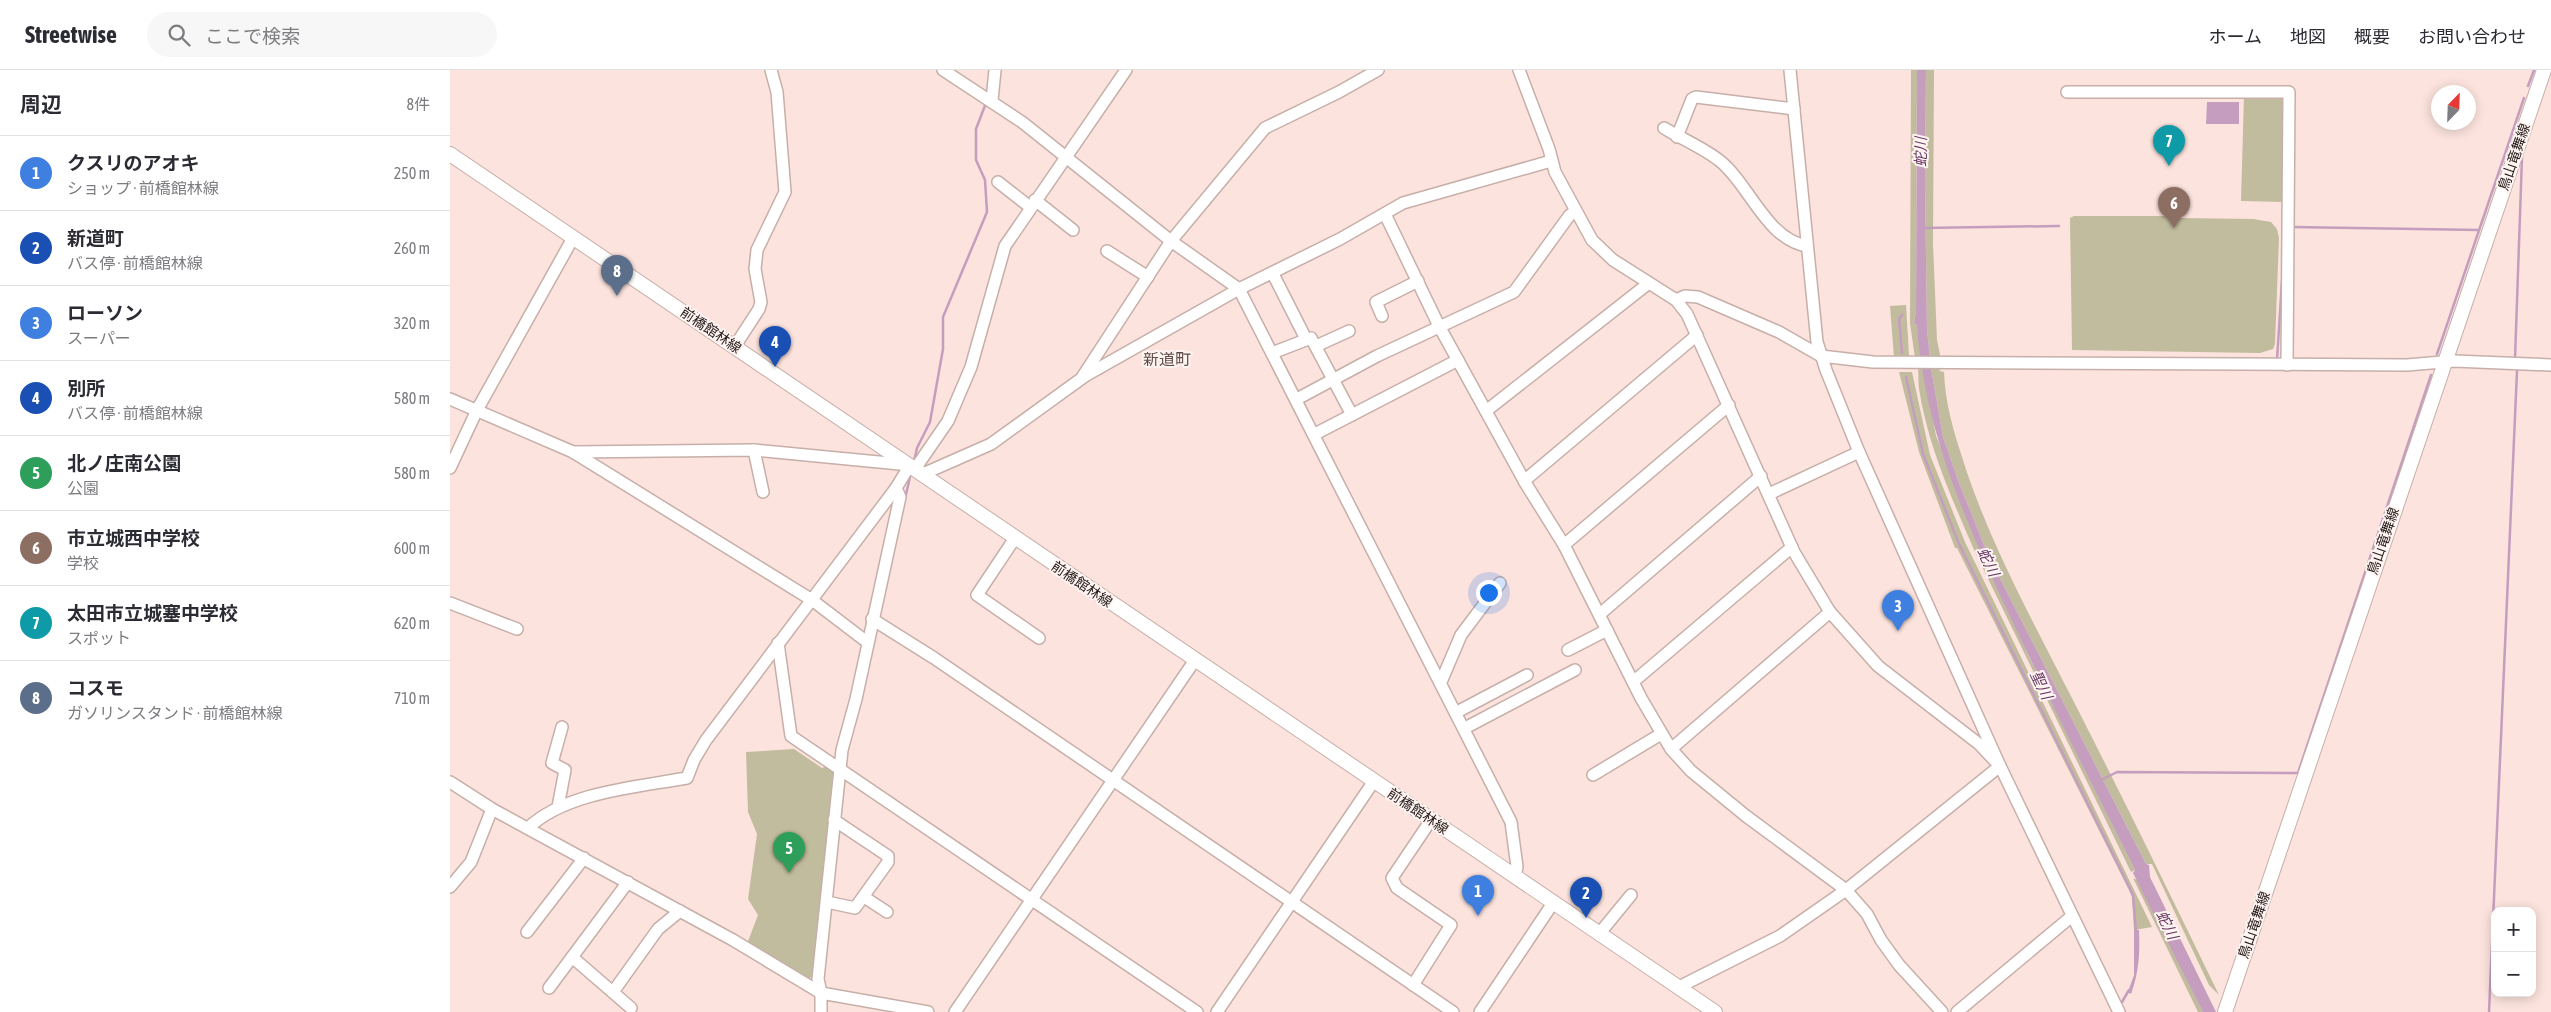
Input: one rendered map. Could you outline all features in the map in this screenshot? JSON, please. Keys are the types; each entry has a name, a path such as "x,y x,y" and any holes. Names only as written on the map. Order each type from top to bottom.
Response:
{"main road":[{"name":"鳥山竜舞線","path":"2225,1010 2544,70"},
{"name":"前橋館林線","path":"450,154 1715,1012"}],"street":[{"path":"735,346 759,309 761,302 755,269 757,250 785,192 776,92 772,70"},
{"path":"943,70 992,100 1171,241 1239,289 1315,434 1512,822 1516,867 1515,877"},
{"path":"992,100 995,70"},
{"path":"528,828 544,814 558,807 612,792 687,778 694,760 706,740 896,488 916,470 948,421 970,367 1005,246 1126,70"},
{"path":"1081,379 1171,241 1265,128 1339,92 1378,70"},
{"path":"1519,70 1549,149 1555,172 1575,211 1600,249 1676,300 1687,314 1792,547 1830,612 1878,666 1979,744 2000,766"},
{"path":"1790,70 1817,342 1820,356 1860,452 2000,766 2119,1012"},
{"path":"2067,92 2289,92 2288,365"},
{"path":"1677,137 1692,99 1696,97 1794,109"},
{"path":"1664,128 1721,162 1776,228 1799,245 1807,246"},
{"path":"573,452 754,450 916,470 991,444 1081,379 1239,289 1273,274 1403,203 1551,161"},
{"path":"998,182 1073,230"},
{"path":"1297,399 1333,378 1514,292 1569,216 1575,211"},
{"path":"1385,214 1439,326 1524,481 1564,545 1633,682 1671,749 1691,771 1746,816 1846,890 1867,914 1880,940 1899,965 1942,1012"},
{"path":"450,468 477,410 573,238"},
{"path":"1107,252 1148,277"},
{"path":"1273,274 1306,339"},
{"path":"1382,316 1376,302 1418,281"},
{"path":"1486,411 1649,283"},
{"path":"1676,300 1686,296 1698,297 1779,332 1820,356 1942,364 2408,365 2445,362 2551,365"},
{"path":"1316,346 1349,331"},
{"path":"1524,481 1697,335"},
{"path":"1272,353 1311,338 1352,415"},
{"path":"1315,434 1458,360"},
{"path":"450,399 573,452 812,600 867,642"},
{"path":"1564,545 1729,405"},
{"path":"754,450 763,492"},
{"path":"1769,494 1860,452"},
{"path":"1600,614 1761,476"},
{"path":"821,1012 822,993 818,979 842,750 856,699 900,497 896,488"},
{"path":"1015,538 977,594 1039,638"},
{"path":"1633,682 1792,547"},
{"path":"1441,682 1461,635 1500,583"},
{"path":"450,603 518,629"},
{"path":"1671,749 1830,612"},
{"path":"872,619 934,658 1453,1012"},
{"path":"1568,650 1607,630"},
{"path":"778,643 792,736 1197,1012"},
{"path":"955,1012 1195,660"},
{"path":"1465,728 1574,670"},
{"path":"1457,712 1527,675"},
{"path":"558,807 565,770 552,763 562,727"},
{"path":"1593,775 1661,734"},
{"path":"1679,988 1780,936 1846,890 2000,766"},
{"path":"1217,1012 1374,781"},
{"path":"450,782 492,809 628,882 822,993 928,1012"},
{"path":"450,887 471,862 492,809"},
{"path":"827,902 854,908 864,897 888,862 888,856 834,820"},
{"path":"1413,985 1451,925 1397,888 1392,878 1431,820"},
{"path":"527,932 584,858"},
{"path":"549,988 628,882"},
{"path":"1599,934 1631,895"},
{"path":"864,897 887,912"},
{"path":"1480,1012 1553,903"},
{"path":"613,992 658,929 680,911"},
{"path":"1957,1012 2072,916"},
{"path":"572,957 632,1008"}],"shaded area":[{"path":"1911,70 1917,70 1916,311 1914,323 1917,326 1936,436 2028,655 2135,870 2131,872 1975,552 1942,472 1928,431 1919,389 1918,363 1915,358 1910,323"},
{"path":"1926,70 1934,70 1933,244 1937,340 1941,359 1938,359 1940,371 1944,372 1948,405 1959,447 1985,520 2013,582 2130,813 2219,995 2209,985 2152,864 2146,864 1988,555 1943,437 1931,368 1927,330"},
{"path":"2244,96 2280,96 2284,99 2284,202 2241,201"},
{"path":"2074,216 2172,216 2177,218 2253,219 2271,222 2277,229 2279,238 2275,344 2273,349 2260,353 2072,350 2070,218"},
{"path":"1906,305 1909,355 1907,359 1894,357 1890,306"},
{"path":"1899,372 1912,372 1930,455 1965,542 2152,927 2134,930 2132,896 1957,548 1955,548 1919,452"},
{"path":"794,749 822,768 829,765 836,771 815,975 808,979 747,944 758,915 748,899 757,834 748,812 746,752"},
{"path":"2133,878 2139,881 2203,1012 2198,1012"}],"water":[{"name":"蛇川","path":"1917,70 1926,70 1927,330 1931,368 1943,437 1988,555 2146,864 2149,865 2150,877 2216,1012 2203,1012 2133,873 2135,870 1999,593 1952,482 1929,406 1917,326 1914,323 1916,311"},
{"path":"2207,102 2239,102 2239,124 2206,124"},
{"path":"2134,930 2139,930 2139,954 2136,978 2131,994 2128,992 2134,975"}],"waterway":[{"path":"2528,86 2534,70"},
{"path":"2437,354 2524,98"},
{"path":"914,462 917,448 930,422 943,349 943,317 987,212 985,180 976,160 976,129 986,103"},
{"path":"2515,359 2522,157"},
{"path":"1923,228 2059,226"},
{"path":"2292,227 2479,230"},
{"path":"2277,360 2282,281"},
{"name":"聖川","path":"1902,315 1899,319 1902,353"},
{"path":"2489,1012 2517,371"},
{"path":"2101,780 2117,772 2298,773 2431,375"},
{"name":"聖川","path":"1906,377 1923,454 1959,544 2130,889 2133,896 2136,931"},
{"path":"905,499 911,472"},
{"name":"聖川","path":"2122,1002 2129,990"}],"place":[{"name":"太田市立城塞中学校","path":"2169,166"},
{"name":"市立城西中学校","path":"2174,228"},
{"name":"コスモ","path":"617,296"},
{"name":"別所","path":"775,367"},
{"name":"ローソン","path":"1898,631"},
{"name":"北ノ庄南公園","path":"789,873"},
{"name":"クスリのアオキ","path":"1478,916"},
{"name":"新道町","path":"1586,918"}],"district":[{"name":"新道町","path":"1167,359"}]}
